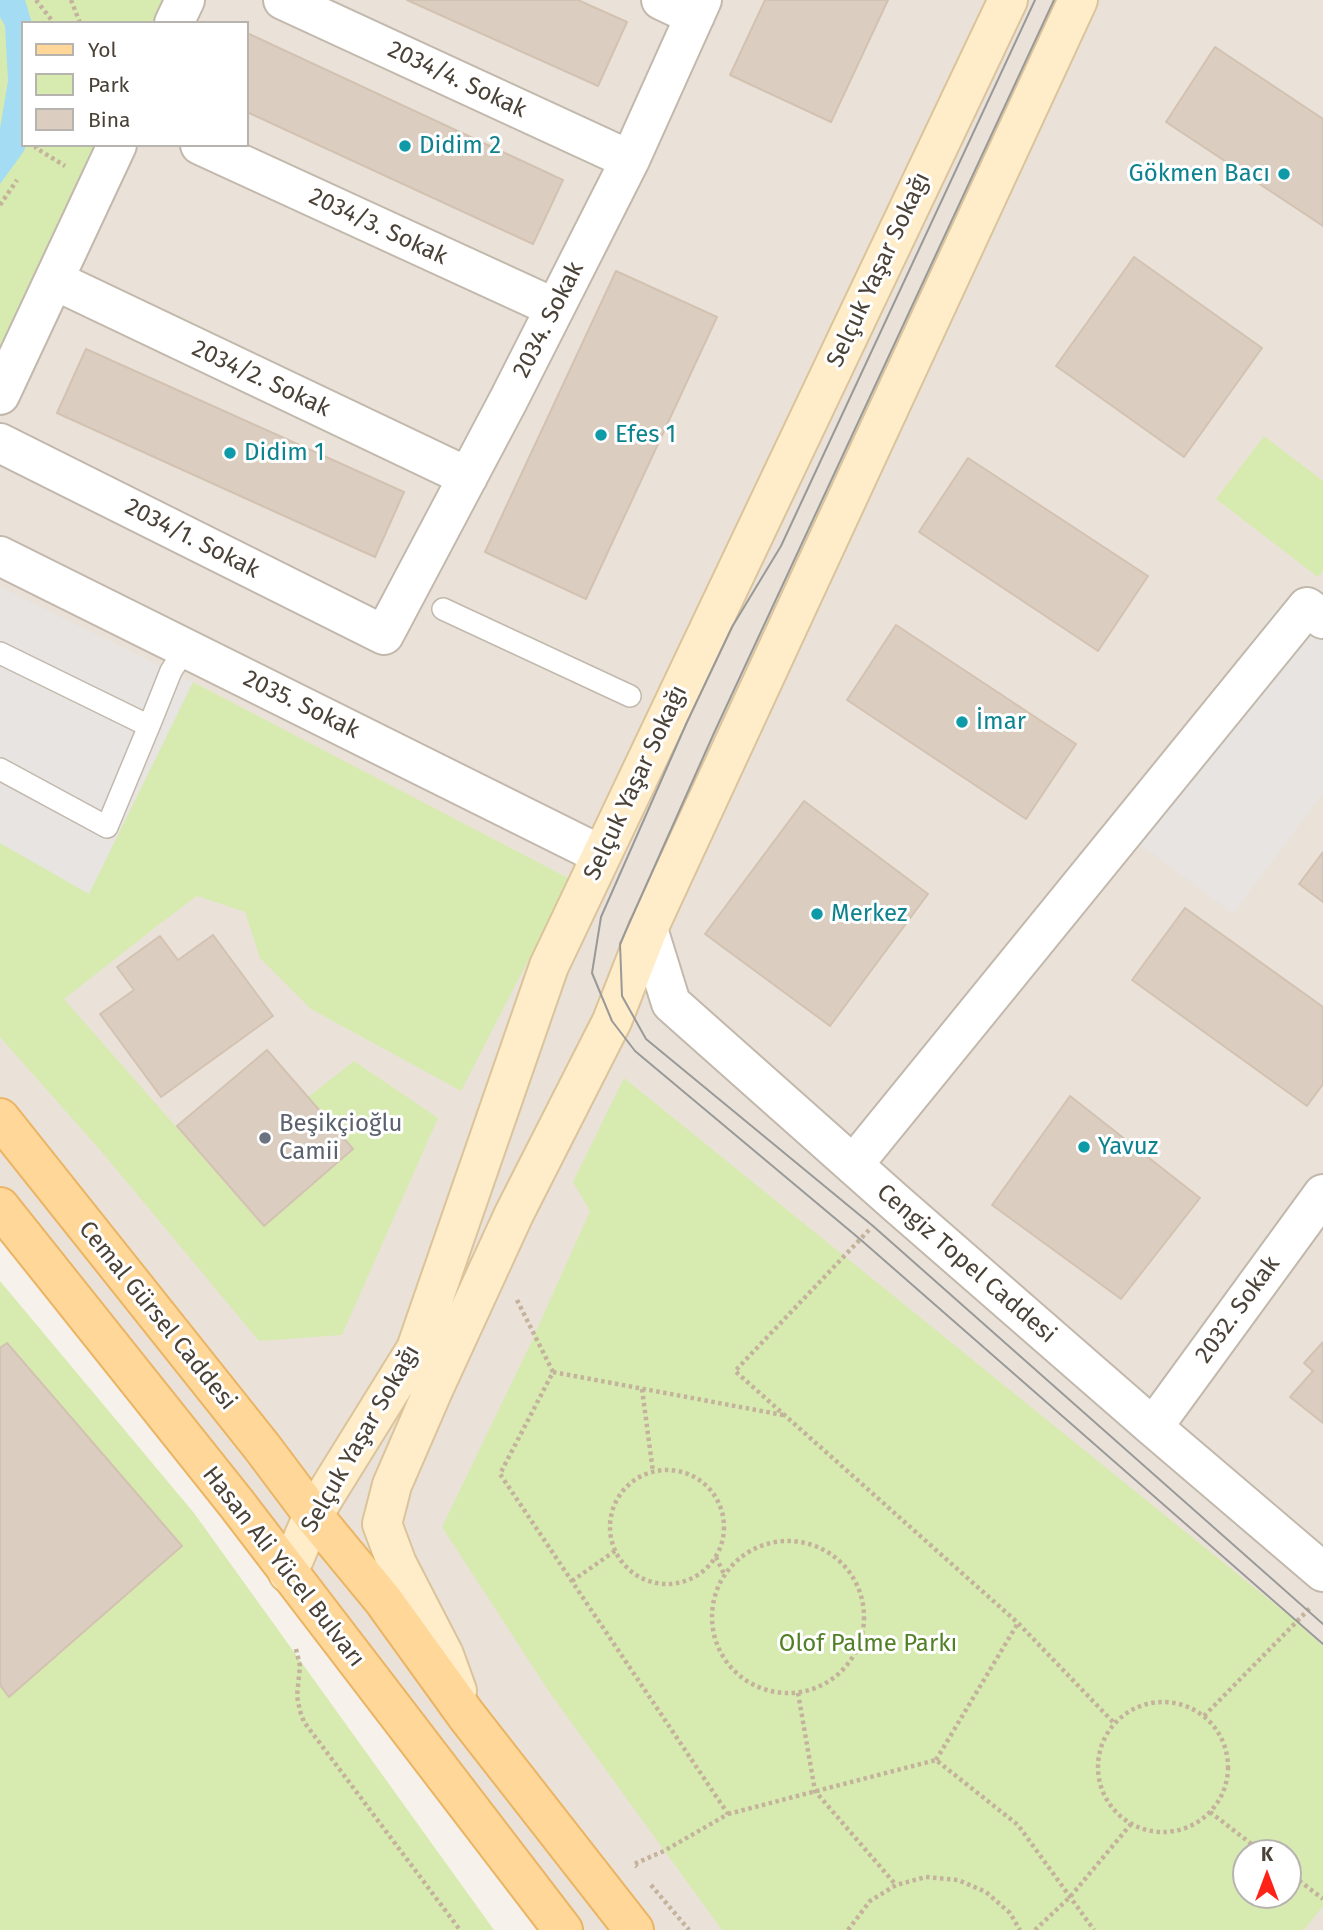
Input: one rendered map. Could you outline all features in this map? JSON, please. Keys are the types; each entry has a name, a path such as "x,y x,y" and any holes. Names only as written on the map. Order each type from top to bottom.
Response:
{"main road":[{"name":"Selçuk Yaşar Sokağı","path":"288,1573 313,1515 416,1349 550,966 1008,0"},
{"path":"466,1715 444,1655 397,1564 382,1524 392,1485 433,1388 495,1255 612,1021 648,929 1078,0"},
{"name":"Cemal Gürsel Caddesi","path":"0,1118 313,1515"},
{"name":"Hasan Ali Yücel Bulvarı","path":"0,1207 236,1503 563,1930"},
{"path":"313,1515 383,1600 466,1715 634,1930"}],"street":[{"path":"175,21 185,0"},
{"name":"2034/4. Sokak","path":"283,0 630,160"},
{"name":"2034. Sokak","path":"384,635 630,160 686,5"},
{"path":"0,395 116,147"},
{"name":"2034/3. Sokak","path":"204,147 555,308"},
{"name":"2034/2. Sokak","path":"54,280 468,477"},
{"name":"2034/1. Sokak","path":"0,443 384,635"},
{"name":"2035. Sokak","path":"0,556 601,855"},
{"path":"853,1165 1307,607 1323,619"},
{"name":"Cengiz Topel Caddesi","path":"648,929 671,1003 1153,1427 1319,1587"},
{"name":"2032. Sokak","path":"1153,1427 1323,1194"}],"lane":[{"path":"443,609 630,696"},
{"path":"0,769 107,827 171,671 186,648"},
{"path":"0,653 149,726"}],"path":[{"path":"36,0 52,21"},
{"path":"72,0 79,21"},
{"path":"36,147 75,172"},
{"path":"0,205 17,180"},
{"path":"896,1203 735,1371 1018,1623 1115,1724"},
{"path":"495,1255 553,1372"},
{"path":"553,1372 786,1416"},
{"path":"553,1372 500,1474 728,1814"},
{"path":"642,1389 653,1472"},
{"path":"666,1470 685,1472 702,1481 715,1494 723,1512 725,1530 721,1549 711,1565 696,1577 678,1584 660,1584 642,1578 626,1567 615,1551 610,1534 611,1514 619,1497 631,1483 647,1473 666,1470"},
{"path":"788,1540 813,1545 836,1557 853,1576 863,1600 864,1625 858,1650 843,1671 822,1686 798,1693 772,1693 749,1684 730,1668 716,1647 711,1622 713,1597 724,1574 741,1556 752,1550 788,1540"},
{"path":"572,1581 615,1551"},
{"path":"716,1557 724,1574"},
{"path":"1204,1716 1319,1587"},
{"path":"642,1874 634,1864 664,1851 728,1814 936,1760 1018,1623"},
{"path":"292,1641 298,1652 300,1666 297,1696 304,1722 460,1930"},
{"path":"798,1693 815,1791 896,1885"},
{"path":"1163,1701 1185,1705 1204,1716 1219,1732 1227,1752 1228,1774 1222,1795 1210,1812 1193,1825 1172,1831 1151,1831 1131,1824 1114,1810 1103,1792 1097,1772 1099,1751 1108,1731 1115,1724 1122,1716 1141,1705 1163,1701"},
{"path":"936,1760 1018,1825 1094,1930"},
{"path":"1210,1812 1245,1839"},
{"path":"1035,1930 1070,1896 1131,1824"},
{"path":"848,1930 870,1901 896,1885 926,1877 958,1880 986,1892 1010,1913 1020,1930"},
{"path":"650,1883 689,1930"},
{"path":"1302,1883 1323,1899"}],"shaded area":[{"path":"0,0 1323,0 1323,1930 556,1930 0,1197"},
{"path":"0,587 193,682 89,894 0,843"},
{"path":"1278,606 1323,639 1323,793 1233,913 1113,824"}],"green space":[{"path":"0,0 167,0 158,21 21,21 21,147 99,147 0,360"},
{"path":"1264,436 1323,481 1323,571 1318,577 1216,499"},
{"path":"193,682 570,879 461,1091 311,1009 260,958 245,912 197,896 64,999 263,1226 353,1150 308,1097 354,1061 438,1118 342,1335 259,1341 101,1151 0,1037 0,843 89,893"},
{"name":"Olof Palme Parkı","path":"624,1078 1297,1622 1323,1646 1323,1906 1304,1930 722,1930 550,1693 442,1527 529,1347 590,1211 573,1182"},
{"path":"0,1281 194,1513 494,1930 0,1930"}],"water":[{"path":"0,0 25,0 31,21 21,21 21,147 25,147 0,184 0,129 8,81 5,26 0,17"}],"building":[{"path":"407,0 578,0 627,22 598,86"},
{"path":"765,0 888,0 831,122 730,75"},
{"name":"Didim 2","path":"248,33 563,180 533,244 248,112"},
{"name":"Gökmen Bacı","path":"1215,47 1323,119 1323,226 1166,122"},
{"path":"1134,257 1262,348 1184,457 1056,366"},
{"name":"Efes 1","path":"616,271 717,317 586,599 485,552"},
{"name":"Didim 1","path":"86,349 404,492 375,557 57,413"},
{"path":"968,458 1148,576 1098,651 919,532"},
{"name":"İmar","path":"896,625 1076,744 1026,819 847,700"},
{"name":"Merkez","path":"804,801 928,894 830,1026 705,934"},
{"path":"1323,852 1323,902 1299,884"},
{"path":"1185,908 1323,1007 1323,1084 1307,1106 1132,980"},
{"path":"213,935 273,1016 161,1097 100,1014 134,990 117,967 160,936 178,960"},
{"name":"Beşikçioğlu Camii","path":"267,1050 353,1149 264,1226 177,1126"},
{"name":"Yavuz","path":"1070,1096 1200,1198 1121,1299 992,1205"},
{"path":"1323,1342 1323,1423 1290,1397 1313,1371 1304,1363"},
{"path":"7,1343 182,1546 9,1697 0,1685 0,1348"}],"tram line":[{"path":"1035,0 781,546 732,627 687,722 601,917 592,973 612,1021 635,1051 861,1240 1323,1644"},
{"path":"1054,0 714,733 620,944 622,996 646,1039 873,1226 1323,1624"}],"place":[{"name":"Didim 2","path":"405,146"},
{"name":"Gökmen Bacı","path":"1284,174"},
{"name":"Efes 1","path":"601,435"},
{"name":"Didim 1","path":"230,453"},
{"name":"İmar","path":"962,722"},
{"name":"Merkez","path":"817,914"},
{"name":"Beşikçioğlu Camii","path":"265,1138"},
{"name":"Yavuz","path":"1084,1147"}]}
